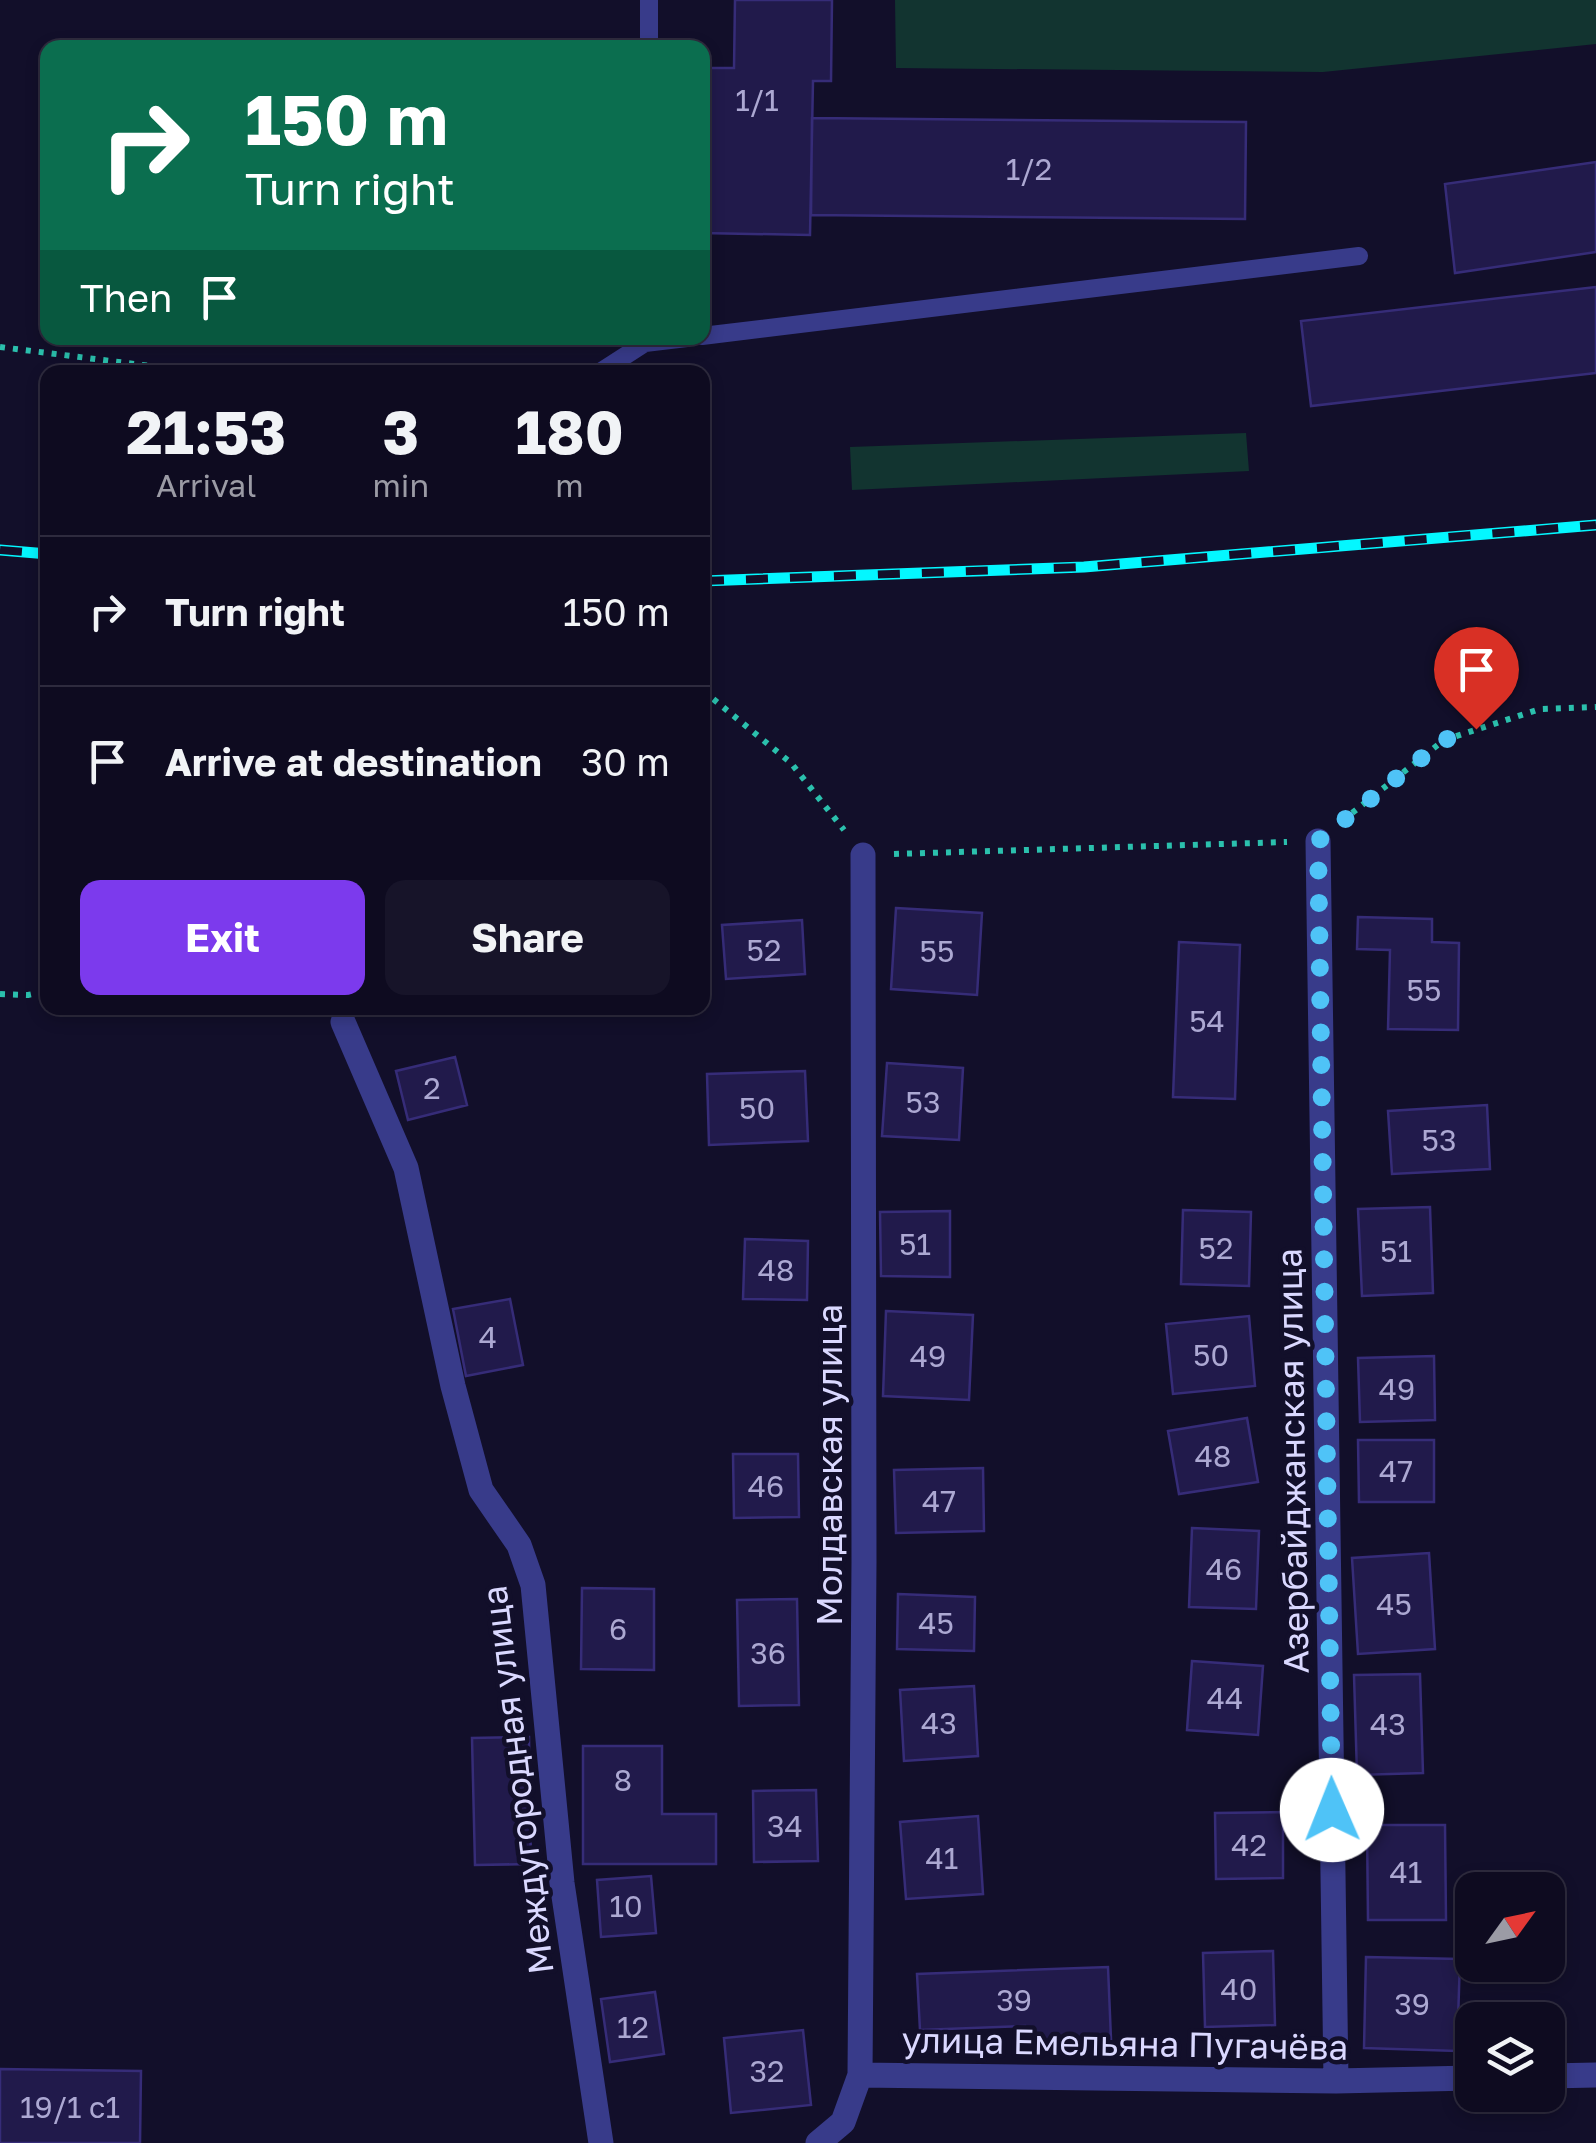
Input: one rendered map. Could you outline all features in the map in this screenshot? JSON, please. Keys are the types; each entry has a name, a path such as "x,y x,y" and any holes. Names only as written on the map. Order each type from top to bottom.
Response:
{"street":[{"name":"Азербайджанская улица","path":"1318,841 1336,2081"},
{"name":"Молдавская улица","path":"860,2075 863,855"},
{"name":"Междугородная улица","path":"343,1022 406,1168 453,1386 480,1490 519,1545 533,1585 562,1883 601,2143"},
{"name":"улица Емельяна Пугачёва","path":"818,2143 843,2122 860,2075 1336,2081 1455,2078"},
{"path":"1565,2076 1596,2075"}],"lane":[{"path":"648,40 649,0"},
{"path":"710,335 1359,256"},
{"path":"610,365 639,345"}],"path":[{"path":"0,347 151,365"},
{"path":"710,697 791,763 863,855 1318,841 1444,740 1540,709 1596,707"},
{"path":"0,994 40,992"}],"green space":[{"path":"895,0 1596,0 1596,44 1323,72 896,68"},
{"path":"1246,433 1249,471 852,490 850,447"}],"building":[{"path":"735,0 832,0 831,81 813,81 810,235 710,233 710,68 734,68"},
{"path":"812,118 1246,122 1245,219 811,215"},
{"path":"1596,162 1596,252 1455,273 1445,184"},
{"path":"1596,287 1596,373 1311,406 1301,321"},
{"path":"896,908 982,913 977,995 891,989"},
{"path":"1358,917 1432,919 1432,942 1459,943 1458,1030 1388,1029 1390,950 1357,949"},
{"path":"802,920 805,974 726,979 722,925"},
{"path":"1179,942 1240,945 1235,1099 1173,1097"},
{"path":"455,1057 467,1105 408,1120 396,1071"},
{"path":"887,1063 963,1068 959,1140 882,1136"},
{"path":"805,1071 808,1141 709,1145 707,1074"},
{"path":"1487,1105 1490,1169 1392,1174 1388,1111"},
{"path":"1430,1207 1433,1293 1362,1296 1358,1209"},
{"path":"1183,1210 1251,1212 1249,1286 1181,1284"},
{"path":"950,1211 950,1277 881,1276 880,1212"},
{"path":"745,1239 808,1241 807,1300 743,1299"},
{"path":"510,1299 523,1365 466,1376 453,1309"},
{"path":"886,1311 973,1315 969,1400 883,1396"},
{"path":"1249,1316 1255,1386 1173,1394 1166,1324"},
{"path":"1434,1356 1435,1420 1360,1422 1358,1358"},
{"path":"1247,1418 1258,1482 1179,1494 1168,1431"},
{"path":"1358,1440 1434,1440 1434,1502 1359,1502"},
{"path":"733,1454 798,1454 799,1517 734,1518"},
{"path":"983,1468 984,1531 896,1533 894,1470"},
{"path":"1192,1528 1259,1531 1256,1609 1189,1607"},
{"path":"1429,1553 1435,1649 1358,1654 1352,1558"},
{"path":"582,1588 654,1589 654,1670 581,1669"},
{"path":"898,1594 975,1597 974,1651 897,1649"},
{"path":"797,1599 799,1705 739,1706 737,1600"},
{"path":"1192,1661 1263,1666 1258,1735 1187,1730"},
{"path":"1420,1674 1423,1773 1357,1775 1354,1675"},
{"path":"974,1686 978,1756 904,1761 900,1690"},
{"path":"529,1737 531,1864 475,1865 472,1738"},
{"path":"583,1746 662,1746 662,1814 716,1814 716,1864 583,1864"},
{"path":"816,1790 818,1861 754,1862 753,1791"},
{"path":"1283,1812 1283,1878 1216,1879 1215,1813"},
{"path":"978,1816 983,1894 906,1899 900,1822"},
{"path":"1367,1825 1445,1825 1446,1920 1368,1920"},
{"path":"651,1876 656,1933 601,1937 597,1880"},
{"path":"1273,1951 1275,2025 1205,2027 1203,1953"},
{"path":"1366,1957 1455,1959 1455,1982 1459,1982 1459,2002 1455,2002 1455,2051 1364,2048"},
{"path":"1108,1967 1111,2039 1025,2043 1025,2026 920,2030 917,1974"},
{"path":"655,1992 664,2054 610,2062 601,1999"},
{"path":"803,2030 811,2105 731,2113 724,2038"},
{"path":"0,2069 141,2071 140,2143 0,2143"}],"railway":[{"path":"710,581 1084,567 1596,525"},
{"path":"0,550 40,553"}],"route":[{"path":"1332,1810 1318,841 1444,740 1476,729"}]}
